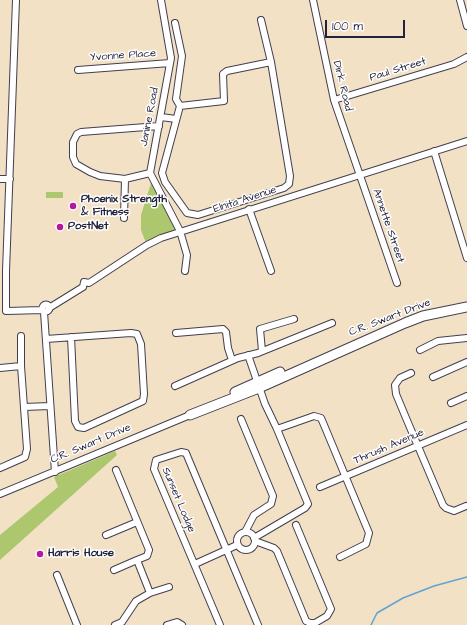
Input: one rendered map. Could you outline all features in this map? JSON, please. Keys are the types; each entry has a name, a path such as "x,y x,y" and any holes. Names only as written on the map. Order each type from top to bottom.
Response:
{"street":[{"path":"16,0 10,179 3,297 6,311 45,310 55,472"},
{"name":"Janine Road","path":"150,173 170,63 170,47 161,0"},
{"name":"Dirk Road","path":"313,0 334,100 360,175"},
{"path":"460,0 465,11 467,26"},
{"path":"180,106 162,173 165,182 186,213 198,215 284,188 289,184 290,176 271,62 261,20"},
{"path":"175,23 182,56 176,96 176,101 180,106"},
{"name":"Paul Street","path":"334,100 454,64 467,57"},
{"path":"180,106 224,101 222,78 225,72 271,62"},
{"name":"Yvonne Place","path":"78,70 170,63"},
{"path":"161,117 176,119"},
{"path":"159,126 81,132 74,138 73,157 76,164 100,176 125,179 150,173 180,231 187,254 185,271"},
{"name":"Elnita Avenue","path":"45,310 83,287 88,288 89,283 147,245 180,231 467,141"},
{"path":"434,151 464,236 467,258"},
{"name":"Annette Street","path":"360,175 397,283"},
{"path":"0,179 10,179"},
{"path":"124,218 125,179"},
{"path":"249,209 271,271"},
{"name":"C.R. Swart Drive","path":"0,494 190,415 258,384 423,316 467,307"},
{"path":"262,351 260,329 294,318"},
{"path":"175,386 232,360 262,351 332,323"},
{"path":"176,333 223,329 226,332 228,348 232,360"},
{"path":"46,339 71,337 131,333 137,334 141,344 144,394 143,400 84,428 78,427 75,421 71,337"},
{"path":"0,468 25,457 26,455 21,366 21,336"},
{"path":"420,350 438,341 467,338"},
{"path":"237,545 242,550 248,550 253,547 255,539 305,508 308,504 258,384 248,355"},
{"path":"433,377 467,362"},
{"path":"0,368 21,366"},
{"path":"411,373 397,381 395,389 418,446 446,508 454,511 466,506"},
{"path":"450,403 467,396"},
{"path":"24,407 50,406"},
{"path":"277,429 309,417 317,416 321,418 369,530 369,536 366,544 340,557"},
{"path":"237,545 238,536 245,532 254,515 271,504 273,496 241,419"},
{"name":"Thrush Avenue","path":"320,487 467,425"},
{"name":"Sunset Lodge","path":"220,625 156,475 154,467 156,460 181,452 186,454 258,625"},
{"path":"114,570 147,556 149,550 116,470"},
{"path":"106,535 137,522"},
{"path":"245,532 251,533 255,539 277,551 306,621 310,623 327,616 331,610 296,525"},
{"path":"195,564 237,545"},
{"path":"137,560 150,593"},
{"path":"57,575 77,625"},
{"path":"115,625 122,622 136,601 150,593 169,587"},
{"path":"167,625 176,622 182,625"}],"green space":[{"path":"152,180 178,230 146,243 141,230 141,215"},
{"path":"46,192 63,192 63,198 46,198"},
{"path":"115,451 117,455 0,560 0,535 58,487 54,477"}],"waterway":[{"path":"371,625 377,613 403,598 434,586 467,577"}],"place":[{"name":"Phoenix Strength & Fitness","path":"73,206"},
{"name":"PostNet","path":"60,227"},
{"name":"Harris House","path":"40,554"}]}
